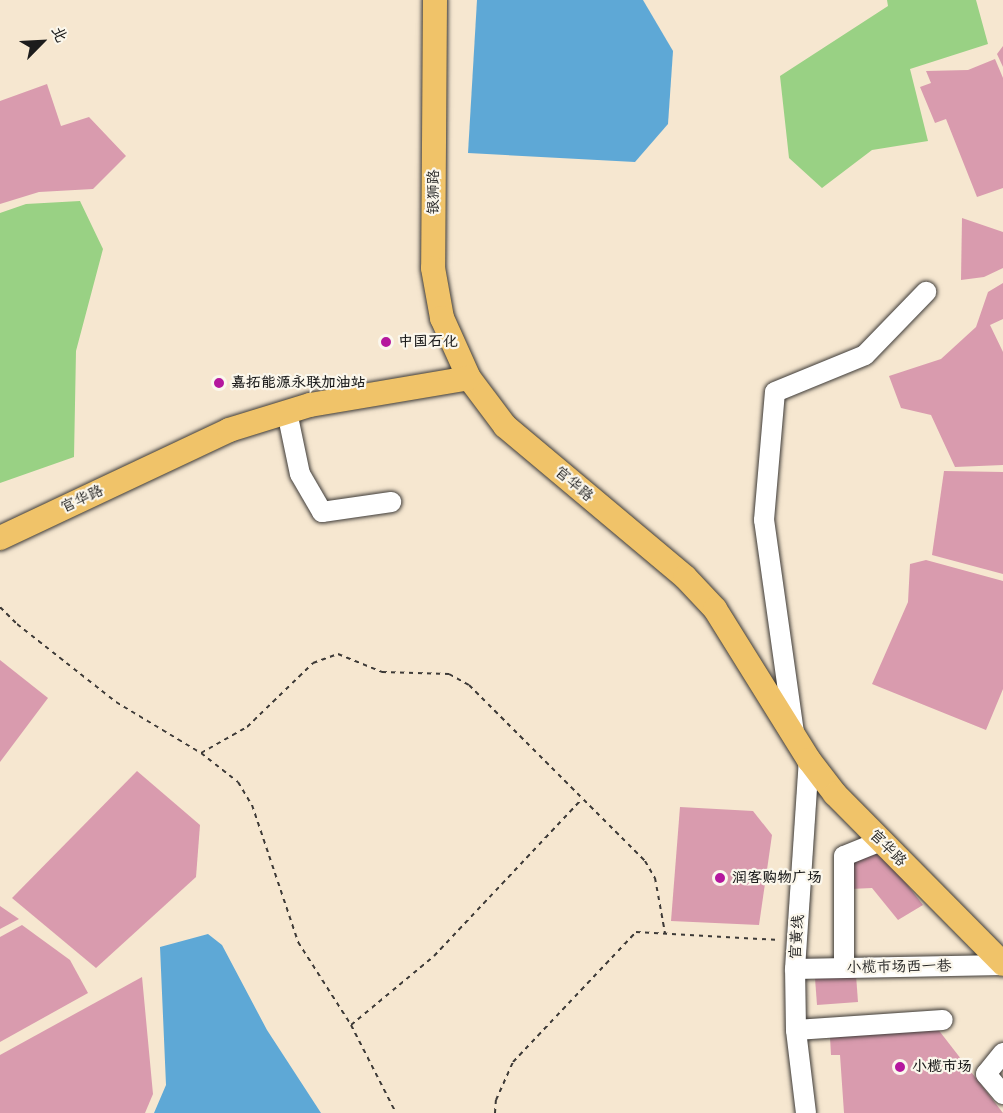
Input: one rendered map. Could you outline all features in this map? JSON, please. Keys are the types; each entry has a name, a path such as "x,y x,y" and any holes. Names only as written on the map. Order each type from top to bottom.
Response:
{"main road":[{"name":"银狮路","path":"435,0 434,268 442,318 469,378"},
{"name":"官华路","path":"0,538 229,430 310,405 469,378 506,426 693,585 714,609 809,760 835,794 1003,964"}],"street":[{"path":"794,733 764,520 775,392 865,355 926,292"},
{"path":"287,412 300,474 322,512 391,502"},
{"name":"官黄线","path":"806,1113 796,1030 795,969 809,760"},
{"path":"844,968 844,856 881,841"},
{"name":"小榄市场西一巷","path":"795,969 1003,964"},
{"path":"796,1030 943,1020"},
{"path":"1003,1053 986,1074 1003,1094"}],"path":[{"path":"0,607 17,624 116,702 201,753 238,782 252,805 298,942 351,1025 396,1113"},
{"path":"201,753 247,727 314,663 338,654 382,672 449,674 469,685 645,861 655,878 664,933"},
{"path":"351,1025 434,956 582,799"},
{"path":"495,1113 496,1100 513,1062 636,932 797,940"}],"green space":[{"path":"887,0 976,0 988,44 910,69 928,141 872,150 822,188 789,158 780,76 888,6"},
{"path":"80,201 103,249 76,351 74,457 0,483 0,213 26,204"}],"water":[{"path":"477,0 643,0 673,51 668,124 635,162 468,153"},
{"path":"208,934 222,945 267,1030 321,1113 154,1113 166,1085 160,947"}],"building":[{"path":"1003,46 1003,67 997,54"},
{"path":"995,59 1003,78 1003,188 977,197 946,119 935,123 920,87 931,83 926,71 968,70"},
{"path":"47,84 61,126 89,117 126,156 93,189 39,192 0,204 0,101"},
{"path":"962,218 1003,232 1003,268 984,277 961,280"},
{"path":"1003,283 1003,319 990,325 1003,352 1003,465 955,467 931,415 901,408 889,376 941,359 976,327 988,292"},
{"path":"944,471 1003,472 1003,574 932,555"},
{"path":"926,560 1003,581 1003,689 986,730 872,684 908,602 910,564"},
{"path":"0,660 48,698 0,762"},
{"path":"137,771 200,825 196,877 96,968 12,898"},
{"name":"润客购物广场","path":"680,807 753,811 772,835 759,925 671,921"},
{"path":"878,847 923,905 898,920 872,888 850,889 851,860"},
{"path":"0,906 19,919 0,929"},
{"path":"22,925 70,960 88,993 0,1042 0,937"},
{"path":"856,975 858,1002 817,1005 815,978"},
{"path":"142,977 153,1094 145,1113 0,1113 0,1055"},
{"name":"小榄市场","path":"937,1028 1003,1113 844,1113 840,1055 831,1055 830,1037"}],"place":[{"name":"中国石化","path":"386,342"},
{"name":"嘉拓能源永联加油站","path":"219,383"},
{"name":"润客购物广场","path":"720,878"},
{"name":"小榄市场","path":"900,1067"}]}
